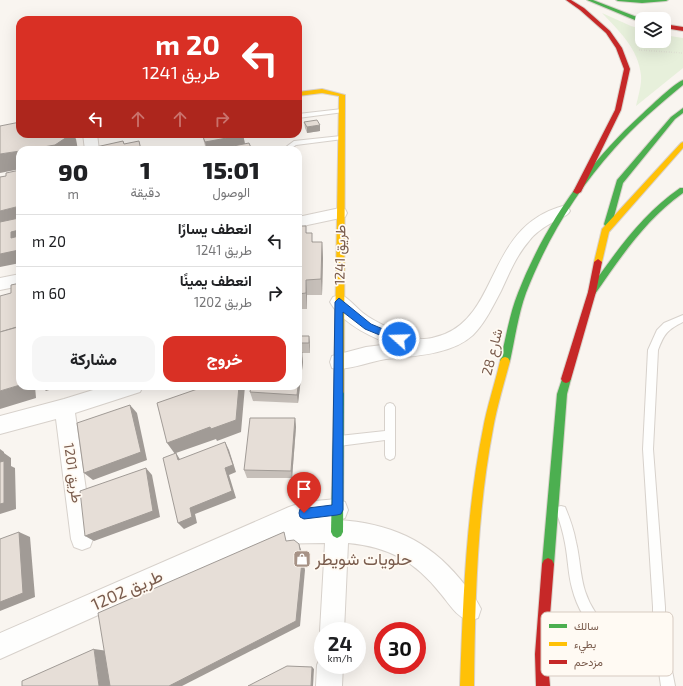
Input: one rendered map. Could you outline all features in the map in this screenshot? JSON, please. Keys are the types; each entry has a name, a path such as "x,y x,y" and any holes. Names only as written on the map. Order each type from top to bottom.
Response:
{"main road":[{"path":"568,0 582,9 608,32 619,48 627,69 618,110 577,192"},
{"path":"589,0 635,19"},
{"path":"618,0 646,2 666,0"},
{"path":"671,27 683,29"},
{"name":"شارع 28","path":"467,686 469,609 474,537 486,437 522,294 550,234 563,211 577,192 611,148 649,110 683,82"},
{"name":"طريق 1241","path":"302,94 322,91 342,95 337,521"},
{"path":"545,612 552,497 562,394 592,292 605,231 620,182 673,118 683,110"},
{"path":"605,231 683,144"},
{"path":"592,292 641,223 673,195 683,190"}],"street":[{"path":"339,362 449,340 461,334 471,326 479,316 519,241 534,226 563,211"},
{"path":"302,221 340,213"},
{"path":"0,284 16,281"},
{"path":"339,302 352,315 368,327 387,336 422,346"},
{"path":"0,425 64,408 120,390"},
{"name":"طريق 1201","path":"64,408 82,539"},
{"name":"طريق 1202","path":"0,646 254,534 337,521 396,542 413,551 429,563 469,609"},
{"name":"طريق 1241","path":"332,622 337,521"},
{"path":"329,686 330,674"}],"lane":[{"path":"302,116 342,111"},
{"path":"290,146 294,143 341,138"},
{"path":"658,612 648,449 653,350 660,333 667,326 683,318"},
{"path":"390,407 390,455"},
{"path":"338,441 389,434"},
{"path":"552,497 566,521 579,595 587,612"},
{"path":"666,676 668,686"}],"path":[{"path":"619,48 683,53"}],"green space":[{"path":"602,13 635,27 635,48 671,48 671,36 683,38 683,68 636,106 641,79 639,65 632,48 615,26"}],"building":[{"path":"317,120 320,125 307,127 304,122"},
{"path":"16,123 16,138 66,138 55,145 16,146 16,152 0,154 0,126"},
{"path":"204,138 227,138 205,142"},
{"path":"123,141 124,144 139,141 140,146 100,146"},
{"path":"249,143 250,146 233,146"},
{"path":"16,171 16,207 0,211 0,177 6,176 6,173"},
{"path":"16,219 16,231 11,232 11,238 16,237 16,251 0,254 0,222"},
{"path":"302,226 306,226 306,233 312,233 312,242 322,242 321,279 306,280 306,293 302,294"},
{"path":"16,284 16,327 0,332 0,296 11,293 11,285"},
{"path":"16,328 16,386 0,391 0,332"},
{"path":"302,336 309,336 309,343 302,343"},
{"path":"194,390 239,390 236,420 211,429 210,427 167,443 157,403"},
{"path":"250,390 298,390 297,395 250,392"},
{"path":"130,405 141,452 84,473 77,423"},
{"path":"250,418 295,418 291,471 244,470"},
{"path":"225,442 233,465 225,468 232,491 190,508 192,517 178,523 163,458 176,453 178,460"},
{"path":"4,461 4,503 0,504 0,462"},
{"path":"146,468 153,511 85,536 80,491"},
{"path":"19,532 23,593 0,602 0,539"},
{"path":"284,532 286,541 294,540 299,544 302,561 296,621 169,686 110,686 98,613"},
{"path":"94,649 99,686 22,686 22,681"},
{"path":"287,666 312,667 311,686 248,686"}],"traffic: fast":[{"path":"589,0 635,18"},
{"path":"618,0 642,2 666,0"},
{"path":"505,361 522,293 530,274 560,217 584,181 619,139 683,82"},
{"path":"608,224 620,182 673,118 683,110"},
{"path":"592,292 643,223 668,200 683,190"},
{"path":"548,564 562,394 566,379"},
{"path":"337,532 339,392"}],"traffic: slow":[{"path":"302,94 322,91 342,95 339,392"},
{"path":"598,262 605,231 683,144"},
{"path":"467,686 470,593 477,499 488,428 505,361"}],"traffic: jam":[{"path":"568,0 582,9 608,32 619,48 627,69 618,110 577,192"},
{"path":"671,27 683,29"},
{"path":"566,379 592,292 598,262"},
{"path":"544,612 548,564"},
{"path":"542,676 543,686"}],"place":[{"name":"حلويات شويطر","path":"302,559"}],"route":[{"path":"304,513 320,510 337,510 339,302 352,315 368,327 387,336 399,339"}]}
